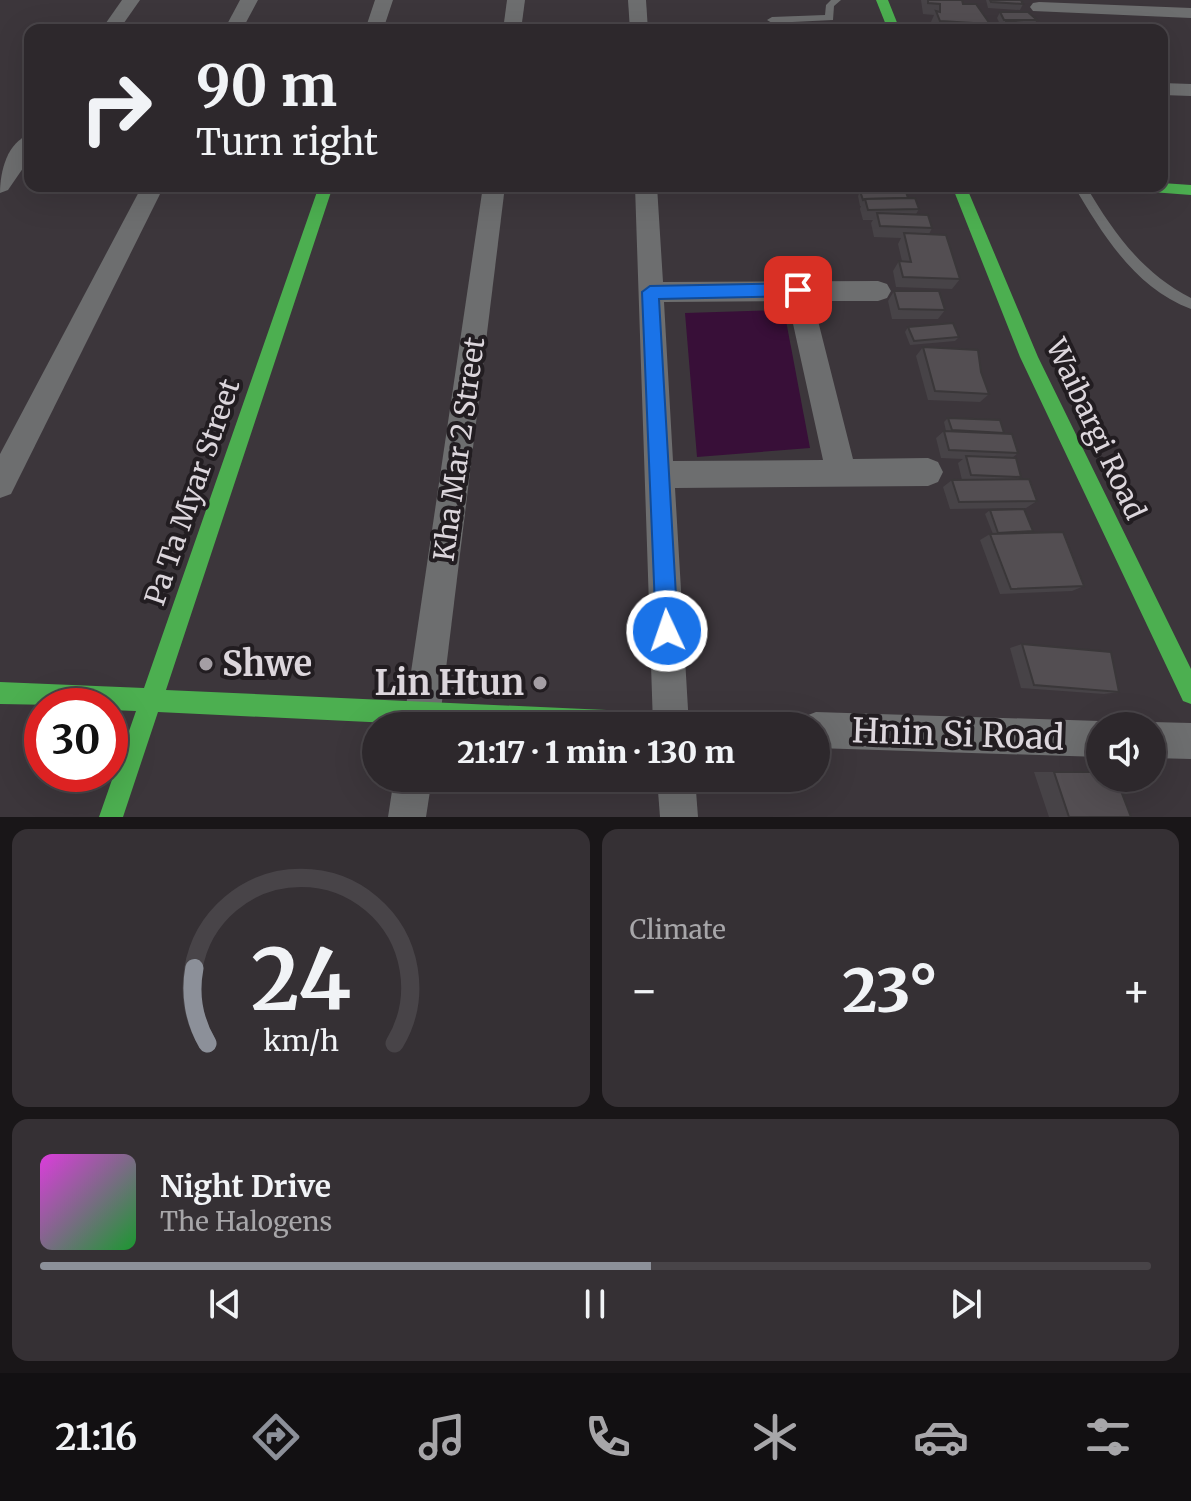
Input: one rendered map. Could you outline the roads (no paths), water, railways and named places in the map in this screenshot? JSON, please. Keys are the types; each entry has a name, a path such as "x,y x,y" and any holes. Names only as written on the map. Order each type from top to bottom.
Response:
{"street":[{"path":"114,24 131,0"},
{"path":"236,24 249,0"},
{"path":"376,24 384,0"},
{"path":"513,24 516,0"},
{"path":"637,0 639,24"},
{"path":"882,0 892,24"},
{"path":"1049,24 1039,7 1191,13"},
{"path":"1168,89 1191,90"},
{"path":"0,185 20,152"},
{"path":"1168,188 1191,190"},
{"path":"0,484 150,192"},
{"name":"Pa Ta Myar Street","path":"111,817 324,192"},
{"name":"Kha Mar 2 Street","path":"424,712 493,192"},
{"path":"646,192 670,712"},
{"name":"Waibargi Road","path":"961,192 1029,357 1191,693"},
{"path":"798,290 841,472"},
{"path":"650,292 878,291"},
{"path":"659,475 928,472"},
{"path":"0,693 151,699 362,715"},
{"name":"Hnin Si Road","path":"830,730 1086,739"},
{"path":"1166,740 1191,741"},
{"path":"407,817 411,792"},
{"path":"677,792 679,817"}],"lane":[{"path":"772,20 830,18 830,5 837,0"},
{"path":"1083,192 1113,243 1167,293 1191,304"}],"place":[{"name":"Shwe","path":"206,664"},
{"name":"Lin Htun","path":"540,683"}]}
